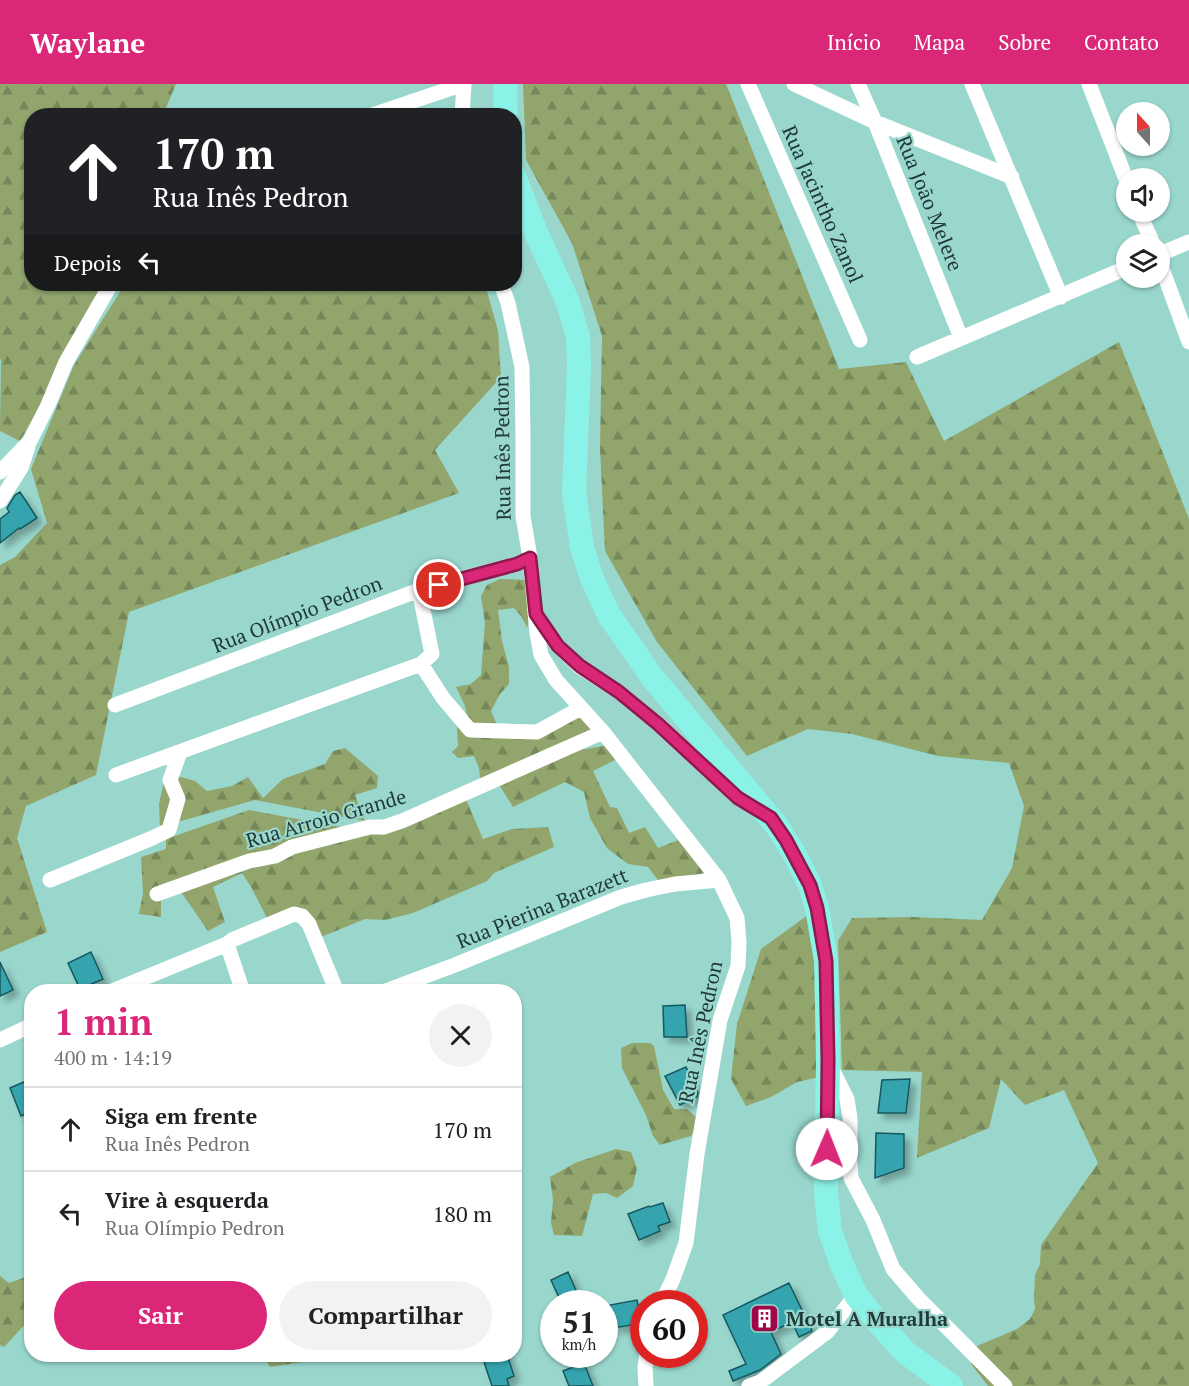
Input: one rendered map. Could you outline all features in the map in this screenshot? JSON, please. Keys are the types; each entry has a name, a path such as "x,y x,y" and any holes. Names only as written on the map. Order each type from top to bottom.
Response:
{"main road":[{"path":"505,84 506,108"},
{"path":"522,197 567,300 578,337 574,492 582,547 592,579 609,615 652,677 771,818 795,855 810,885 817,908 826,961 828,1060 826,1193 830,1231 856,1295 905,1352 951,1386"}],"street":[{"path":"393,108 464,84 462,108"},
{"name":"Rua Jacintho Zanol","path":"748,84 860,340"},
{"path":"794,84 875,122 1012,177"},
{"name":"Rua João Melere","path":"858,84 961,338"},
{"path":"972,84 1061,297"},
{"path":"1089,84 1122,168"},
{"path":"1170,250 1189,242"},
{"path":"916,357 1116,272"},
{"path":"1169,288 1189,342"},
{"path":"0,501 21,468 30,441 66,362 107,291"},
{"name":"Rua Inês Pedron","path":"504,291 522,368 523,516 541,655 556,680 603,732 719,880 737,918 738,966 720,1020 696,1154 686,1243 668,1290"},
{"path":"0,472 30,441"},
{"name":"Rua Olímpio Pedron","path":"115,705 419,590 517,564 530,558"},
{"path":"116,775 421,664 432,654 419,590"},
{"name":"Rua Inês Pedron","path":"536,614 558,646 580,666 619,692 658,724 738,798 771,818"},
{"path":"421,664 443,698 470,730 537,732 581,708"},
{"name":"Rua Arroio Grande","path":"157,894 249,861 275,856 292,847 402,821 603,732"},
{"path":"50,880 169,830 178,799 170,780 180,752"},
{"name":"Rua Pierina Barazett","path":"404,984 621,897 675,884 719,880"},
{"path":"130,984 294,915 302,916 309,924 334,984"},
{"path":"227,944 240,984"},
{"path":"0,1040 24,1029"},
{"path":"828,1060 847,1099 850,1118 851,1178 873,1220 892,1269 1005,1386"},
{"path":"749,1386 760,1382 827,1332 856,1295"},
{"path":"645,1368 646,1386"}],"green space":[{"path":"0,84 176,84 166,108 24,108 24,291 99,291 20,441 0,431"},
{"path":"523,84 726,84 839,369 906,362 944,441 1119,342 1189,519 1189,1386 988,1386 971,1364 977,1346 1017,1329 1030,1319 1035,1309 1035,1275 1040,1264 1041,1245 1098,1163 1064,1090 1025,1105 1001,1079 989,1128 917,1158 922,1072 842,1070 838,941 852,918 912,917 982,920 1012,868 1024,806 1009,763 938,756 852,734 808,729 747,756 657,642 605,551 600,448 602,336 572,243 526,160"},
{"path":"121,291 487,291 498,331 501,377 435,450 459,493 129,612 96,775 26,806 17,838 47,932 0,952 0,565 15,557 47,523 31,469 74,365"},
{"path":"500,579 530,580 530,617 527,628 522,617 514,608 498,610 502,641 509,667 509,684 500,694 491,711 501,734 582,714 597,728 484,782 480,778 474,756 458,758 452,752 458,746 457,726 469,725 465,706 456,687 471,684 481,675 485,623 481,596 487,585"},
{"path":"608,745 617,759 593,771 610,807 617,808 629,833 645,827 658,848 681,839 705,872 692,877 658,880 648,867 628,864 607,848 590,818 584,792 565,782 513,807 498,783 566,751"},
{"path":"345,748 378,776 377,788 355,795 365,821 255,800 160,827 159,804 164,782 177,776 195,781 207,791 232,786 248,777 263,798 283,779 325,764 333,751"},
{"path":"465,797 483,839 512,829 548,827 554,847 494,873 487,881 413,913 385,920 365,919 321,937 307,910 296,909 268,920 242,873 213,887 225,922 208,931 181,892 161,899 161,917 139,914 143,893 141,857 166,849 166,839 249,810 384,835"},
{"path":"812,912 820,1077 797,1082 771,1097 746,1106 731,1079 737,1024 761,949"},
{"path":"632,1043 650,1043 654,1046 663,1090 674,1109 687,1109 700,1121 691,1136 660,1145 653,1136 646,1115 622,1068 621,1048"},
{"path":"616,1149 631,1152 637,1168 633,1186 617,1198 606,1193 593,1194 582,1236 554,1235 551,1223 553,1200 550,1177 575,1163"},
{"path":"0,1276 9,1283 24,1278 24,1326 4,1347 0,1345"},
{"path":"267,1362 302,1362 270,1367"}],"building":[{"path":"20,492 37,518 0,543 0,519 9,512 7,508 15,495"},
{"path":"91,952 103,979 92,984 78,984 68,963"},
{"path":"0,962 13,990 0,996"},
{"path":"685,1005 687,1037 664,1037 663,1006"},
{"path":"686,1067 698,1093 697,1097 680,1105 665,1076"},
{"path":"910,1079 906,1113 878,1113 882,1080"},
{"path":"24,1082 24,1115 21,1116 10,1088"},
{"path":"876,1133 904,1134 904,1168 875,1178"},
{"path":"663,1203 670,1222 658,1226 660,1231 639,1240 628,1214"},
{"path":"568,1272 576,1290 556,1290 551,1280"},
{"name":"Motel A Muralha","path":"789,1283 812,1331 799,1337 792,1322 771,1332 781,1354 760,1370 733,1381 729,1371 746,1364 723,1315"},
{"path":"630,1301 630,1325 618,1327 618,1304"},
{"path":"484,1362 510,1362 514,1376 507,1379 509,1386 492,1386"},
{"path":"571,1368 586,1368 593,1386 569,1386 563,1371"}],"place":[{"name":"Motel A Muralha","path":"765,1318"}],"route":[{"path":"439,585 517,564 530,558 536,614 558,646 580,666 619,692 658,724 738,798 771,818 777,826 810,885 821,928 826,961 827,1149"}]}
